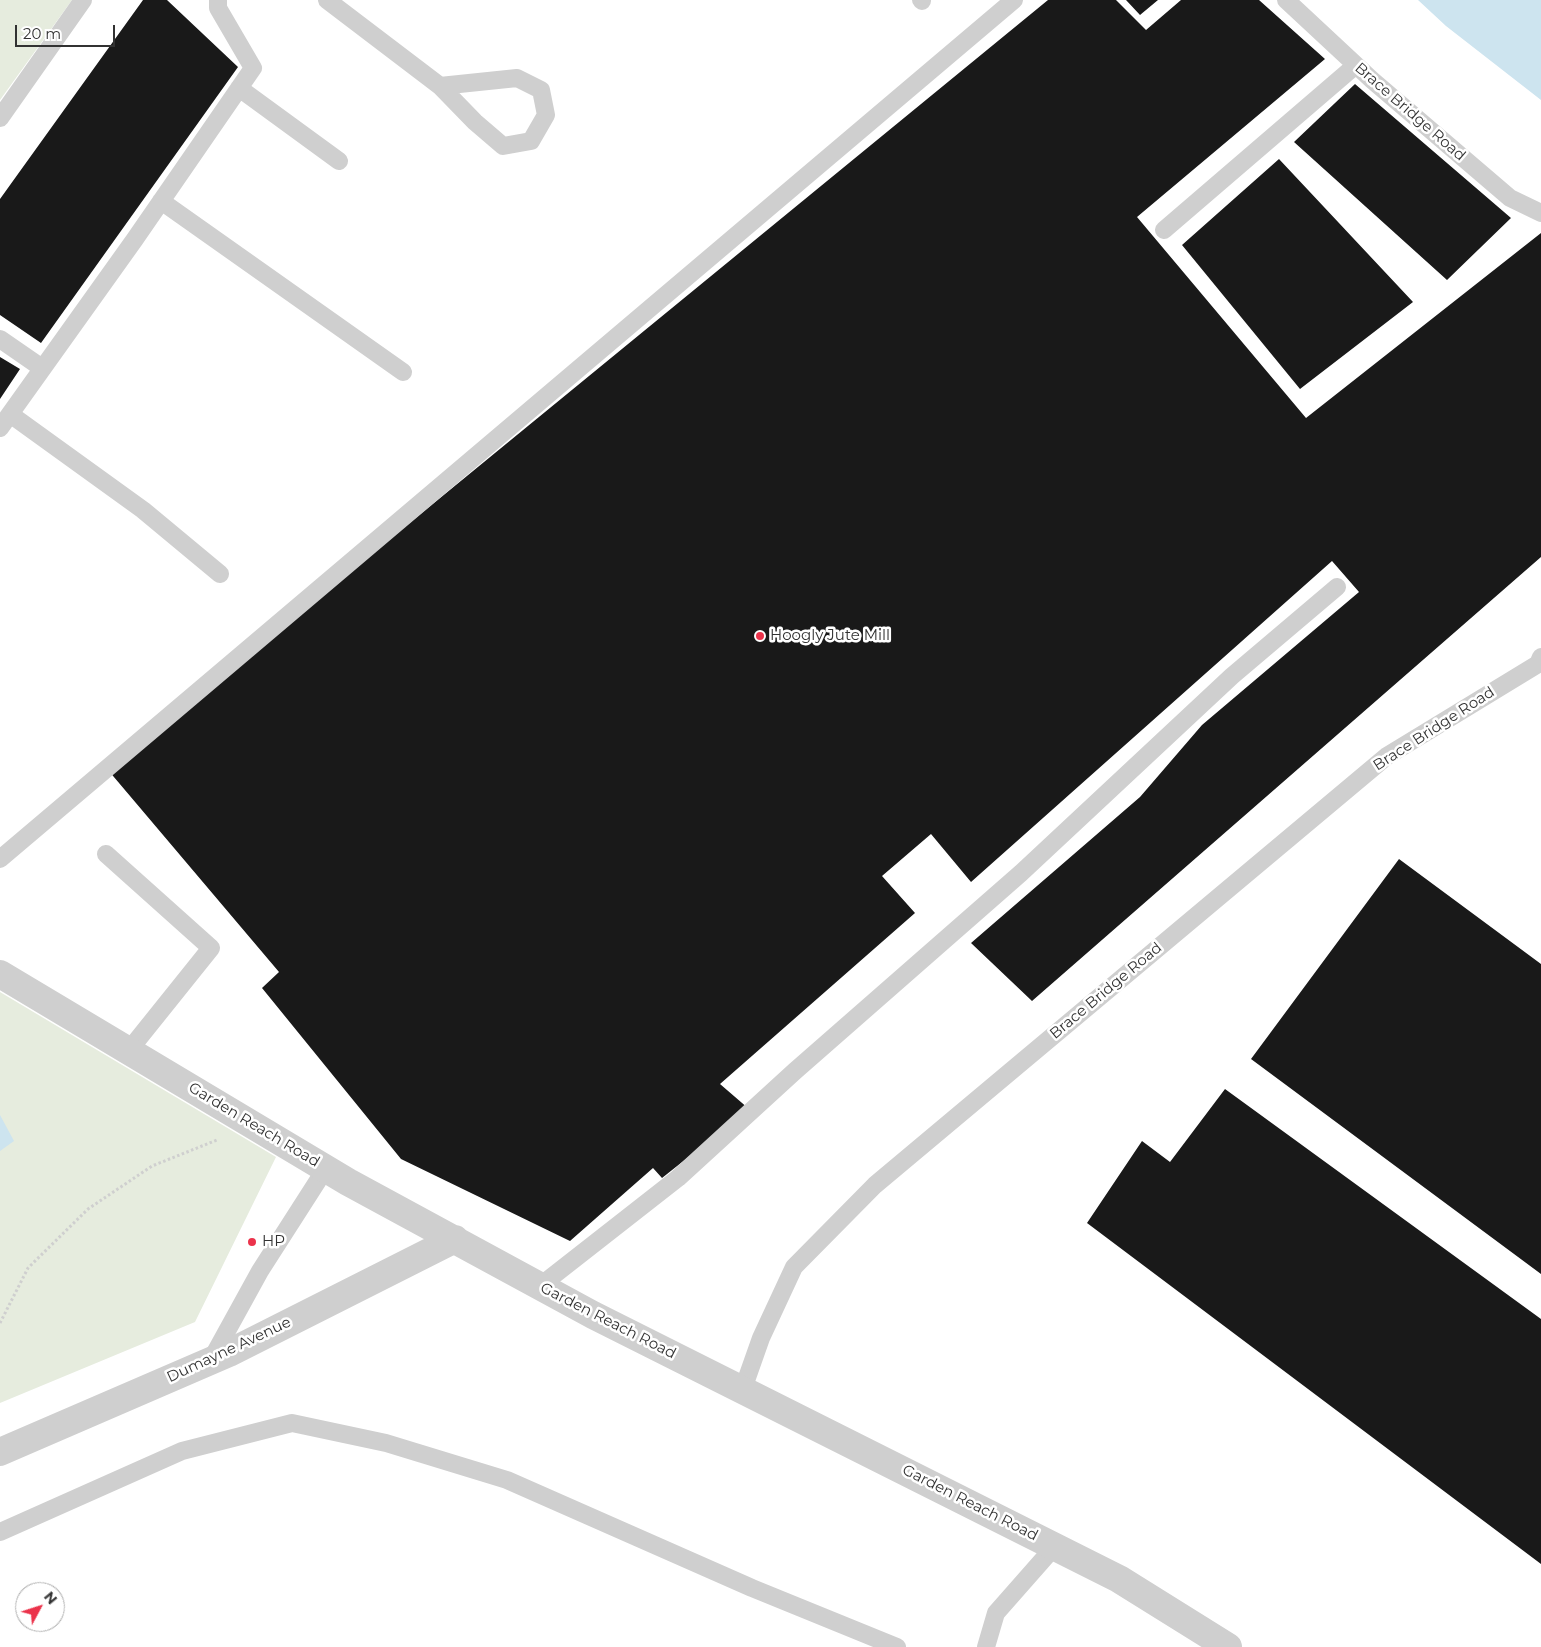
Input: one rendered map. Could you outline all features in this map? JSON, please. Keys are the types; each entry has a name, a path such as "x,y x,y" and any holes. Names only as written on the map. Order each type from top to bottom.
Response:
{"street":[{"name":"Garden Reach Road","path":"0,974 130,1049 326,1168 540,1286 1119,1579 1228,1647"},
{"name":"Dumayne Avenue","path":"0,1452 211,1360 455,1239"}],"lane":[{"path":"0,118 83,0"},
{"path":"218,0 218,8 252,68 161,201 5,421 143,510 220,574"},
{"path":"327,0 440,86 475,122 503,146 531,141 546,116 541,90 517,78 440,86"},
{"path":"0,860 1014,0"},
{"name":"Brace Bridge Road","path":"1286,0 1356,65 1510,198 1541,212"},
{"path":"1164,230 1356,65"},
{"path":"239,88 339,160"},
{"path":"161,201 403,372"},
{"path":"0,339 42,368"},
{"path":"540,1286 678,1178 795,1071 1022,874 1232,676 1337,587"},
{"name":"Brace Bridge Road","path":"743,1389 761,1338 794,1267 875,1185 1387,756 1540,662"},
{"path":"106,854 211,948 130,1049"},
{"path":"211,1360 260,1271 326,1168"},
{"path":"0,1532 182,1451 292,1423 386,1443 508,1480 752,1588 897,1647"},
{"path":"986,1647 996,1613 1055,1546"}],"path":[{"path":"0,1323 28,1268 88,1208 152,1166 210,1144 250,1122"}],"shaded area":[{"path":"0,0 72,0 0,100"},
{"path":"0,992 276,1157 195,1322 0,1403"}],"water":[{"path":"1418,0 1541,0 1541,100 1446,26"},
{"path":"0,1115 14,1141 0,1151"}],"building":[{"path":"143,0 167,0 238,67 41,343 0,315 0,199"},
{"name":"Hoogly Jute Mill","path":"1048,0 1116,0 1146,30 1181,0 1259,0 1325,59 1137,217 1306,418 1541,233 1541,557 1032,1001 971,943 1140,797 1202,725 1359,592 1332,561 971,882 931,834 882,876 915,913 720,1084 749,1109 662,1178 653,1168 570,1241 401,1159 262,988 279,972 108,770"},
{"path":"1126,0 1158,0 1140,15"},
{"path":"1355,84 1511,218 1447,280 1294,142"},
{"path":"1279,159 1413,302 1300,389 1182,245"},
{"path":"0,357 20,369 0,399"},
{"path":"1399,859 1541,964 1541,1274 1251,1059"},
{"path":"1225,1089 1541,1319 1541,1564 1087,1223 1142,1141 1170,1162"}],"place":[{"name":"Hoogly Jute Mill","path":"760,636"},
{"name":"HP","path":"252,1242"}]}
